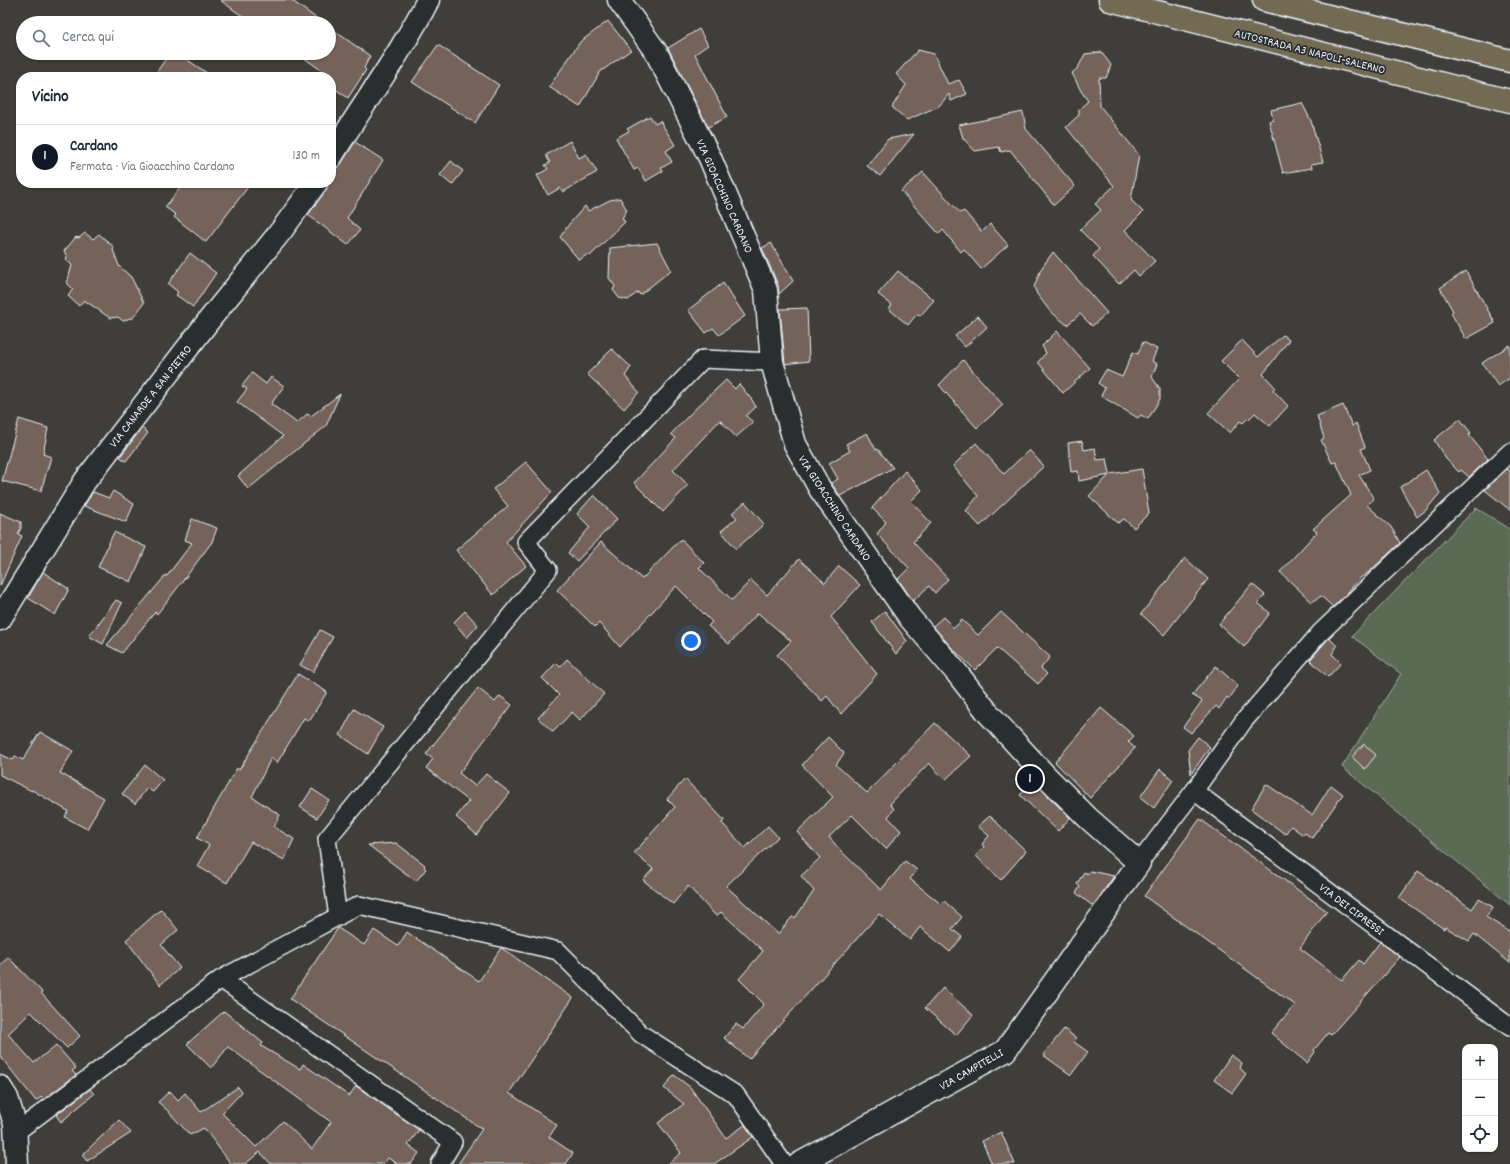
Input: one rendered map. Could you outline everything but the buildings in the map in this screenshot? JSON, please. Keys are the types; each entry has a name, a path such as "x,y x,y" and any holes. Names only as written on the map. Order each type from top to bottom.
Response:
{"highway":[{"name":"AUTOSTRADA A3 NAPOLI-SALERNO","path":"1110,0 1510,101"},
{"path":"1264,0 1510,61"}],"street":[{"path":"336,148 353,119 395,60 428,0"},
{"name":"VIA GIOACCHINO CARDANO","path":"619,0 656,52 710,158 766,290 772,362 795,444 820,489 910,618 988,713 1044,774 1088,818 1139,863"},
{"name":"VIA CANARDE A SAN PIETRO","path":"0,619 85,481 210,319 281,231 312,188"},
{"path":"338,916 327,839 548,570 526,542 703,359 772,362"},
{"path":"1139,863 1194,791 1243,722 1320,632 1510,452"},
{"name":"VIA DEI CIPRESSI","path":"1194,791 1510,1027"},
{"name":"VIA CAMPITELLI","path":"799,1164 1006,1051 1139,863"},
{"path":"15,1133 221,979 359,905 558,952 642,1034 736,1095 784,1164"},
{"path":"221,979 453,1142 440,1164"},
{"path":"0,1087 7,1098 15,1124 17,1164"}],"green space":[{"path":"1476,508 1510,529 1510,905 1342,767 1401,674 1352,636"}],"place":[{"name":"Cardano","path":"1030,779"}]}
